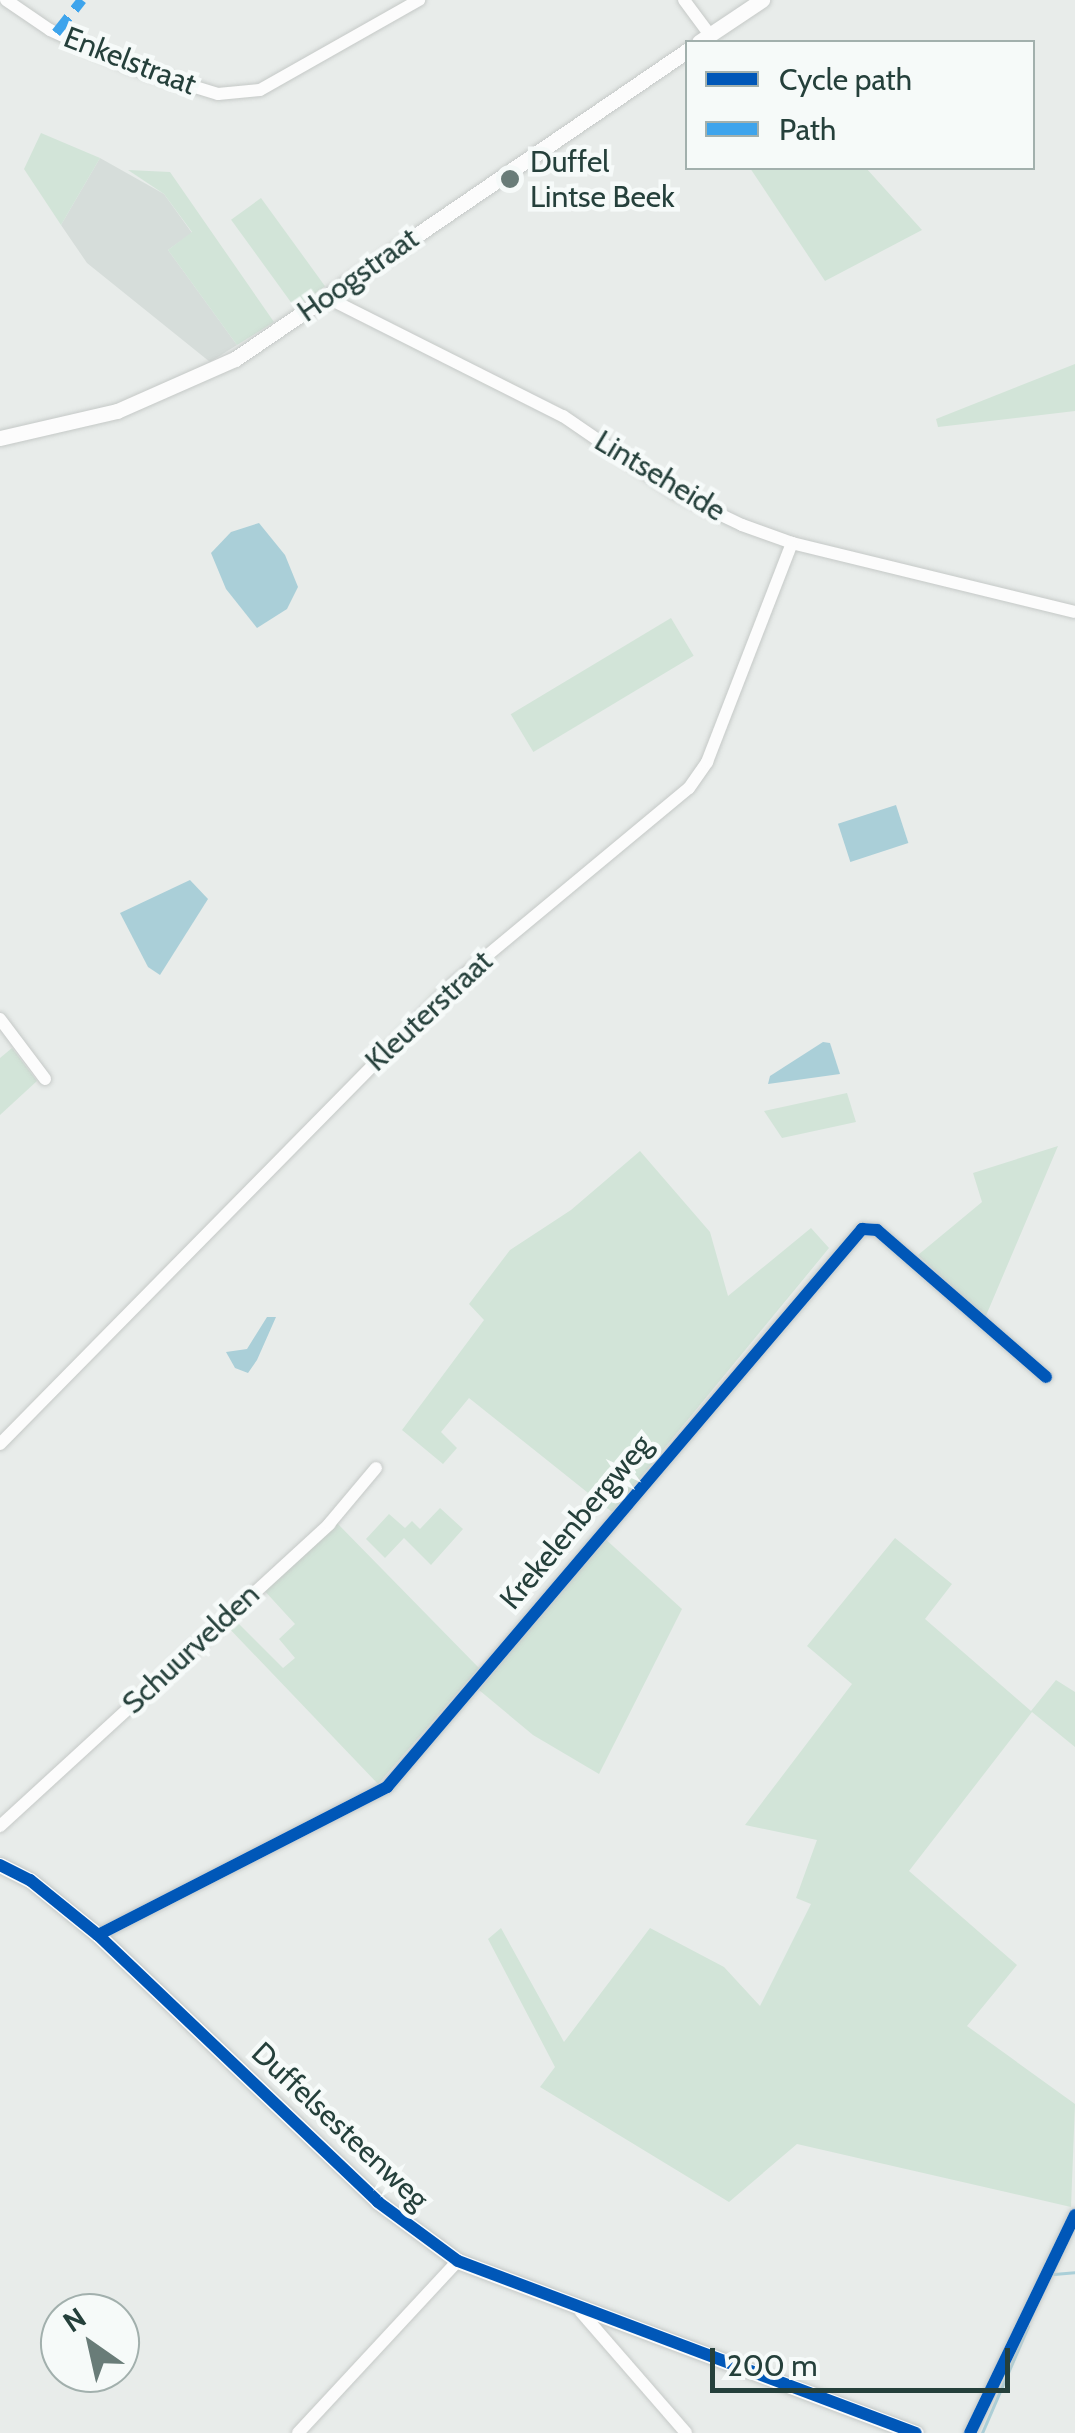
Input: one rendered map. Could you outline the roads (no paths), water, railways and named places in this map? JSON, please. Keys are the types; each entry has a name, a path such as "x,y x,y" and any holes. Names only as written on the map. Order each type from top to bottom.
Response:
{"street":[{"name":"Enkelstraat","path":"6,0 50,30 130,67 218,94 260,90 419,0"},
{"path":"684,0 705,39 762,0"},
{"name":"Hoogstraat","path":"0,438 117,411 175,390 236,359 685,52"},
{"name":"Lintseheide","path":"326,297 562,416 676,493 792,544 1075,612"},
{"name":"Kleuterstraat","path":"0,1444 454,983 688,788 707,762 792,544"},
{"path":"0,1020 46,1078"},
{"name":"Krekelenbergweg","path":"98,1935 386,1786 862,1229 878,1230 1046,1377"},
{"name":"Schuurvelden","path":"0,1826 328,1524 376,1468"},
{"name":"Duffelsesteenweg","path":"0,1865 30,1880 98,1935 365,2190 458,2262 581,2312 916,2433"},
{"path":"970,2433 1075,2215"},
{"path":"298,2433 458,2262"},
{"name":"Duffelsesteenweg","path":"581,2312 686,2433"}],"water":[{"path":"259,523 285,555 298,587 287,609 257,628 226,589 211,553 231,532"},
{"path":"896,805 908,843 850,862 838,824"},
{"path":"190,880 208,899 160,975 148,967 120,913"},
{"path":"823,1042 830,1043 840,1074 768,1084 770,1076"},
{"path":"267,1317 276,1317 257,1360 248,1373 235,1368 226,1352 247,1349"}],"waterway":[{"path":"1054,2274 1075,2272"},
{"path":"982,2433 1028,2326"}],"place":[{"name":"Duffel Lintse Beek","path":"510,179"}]}
